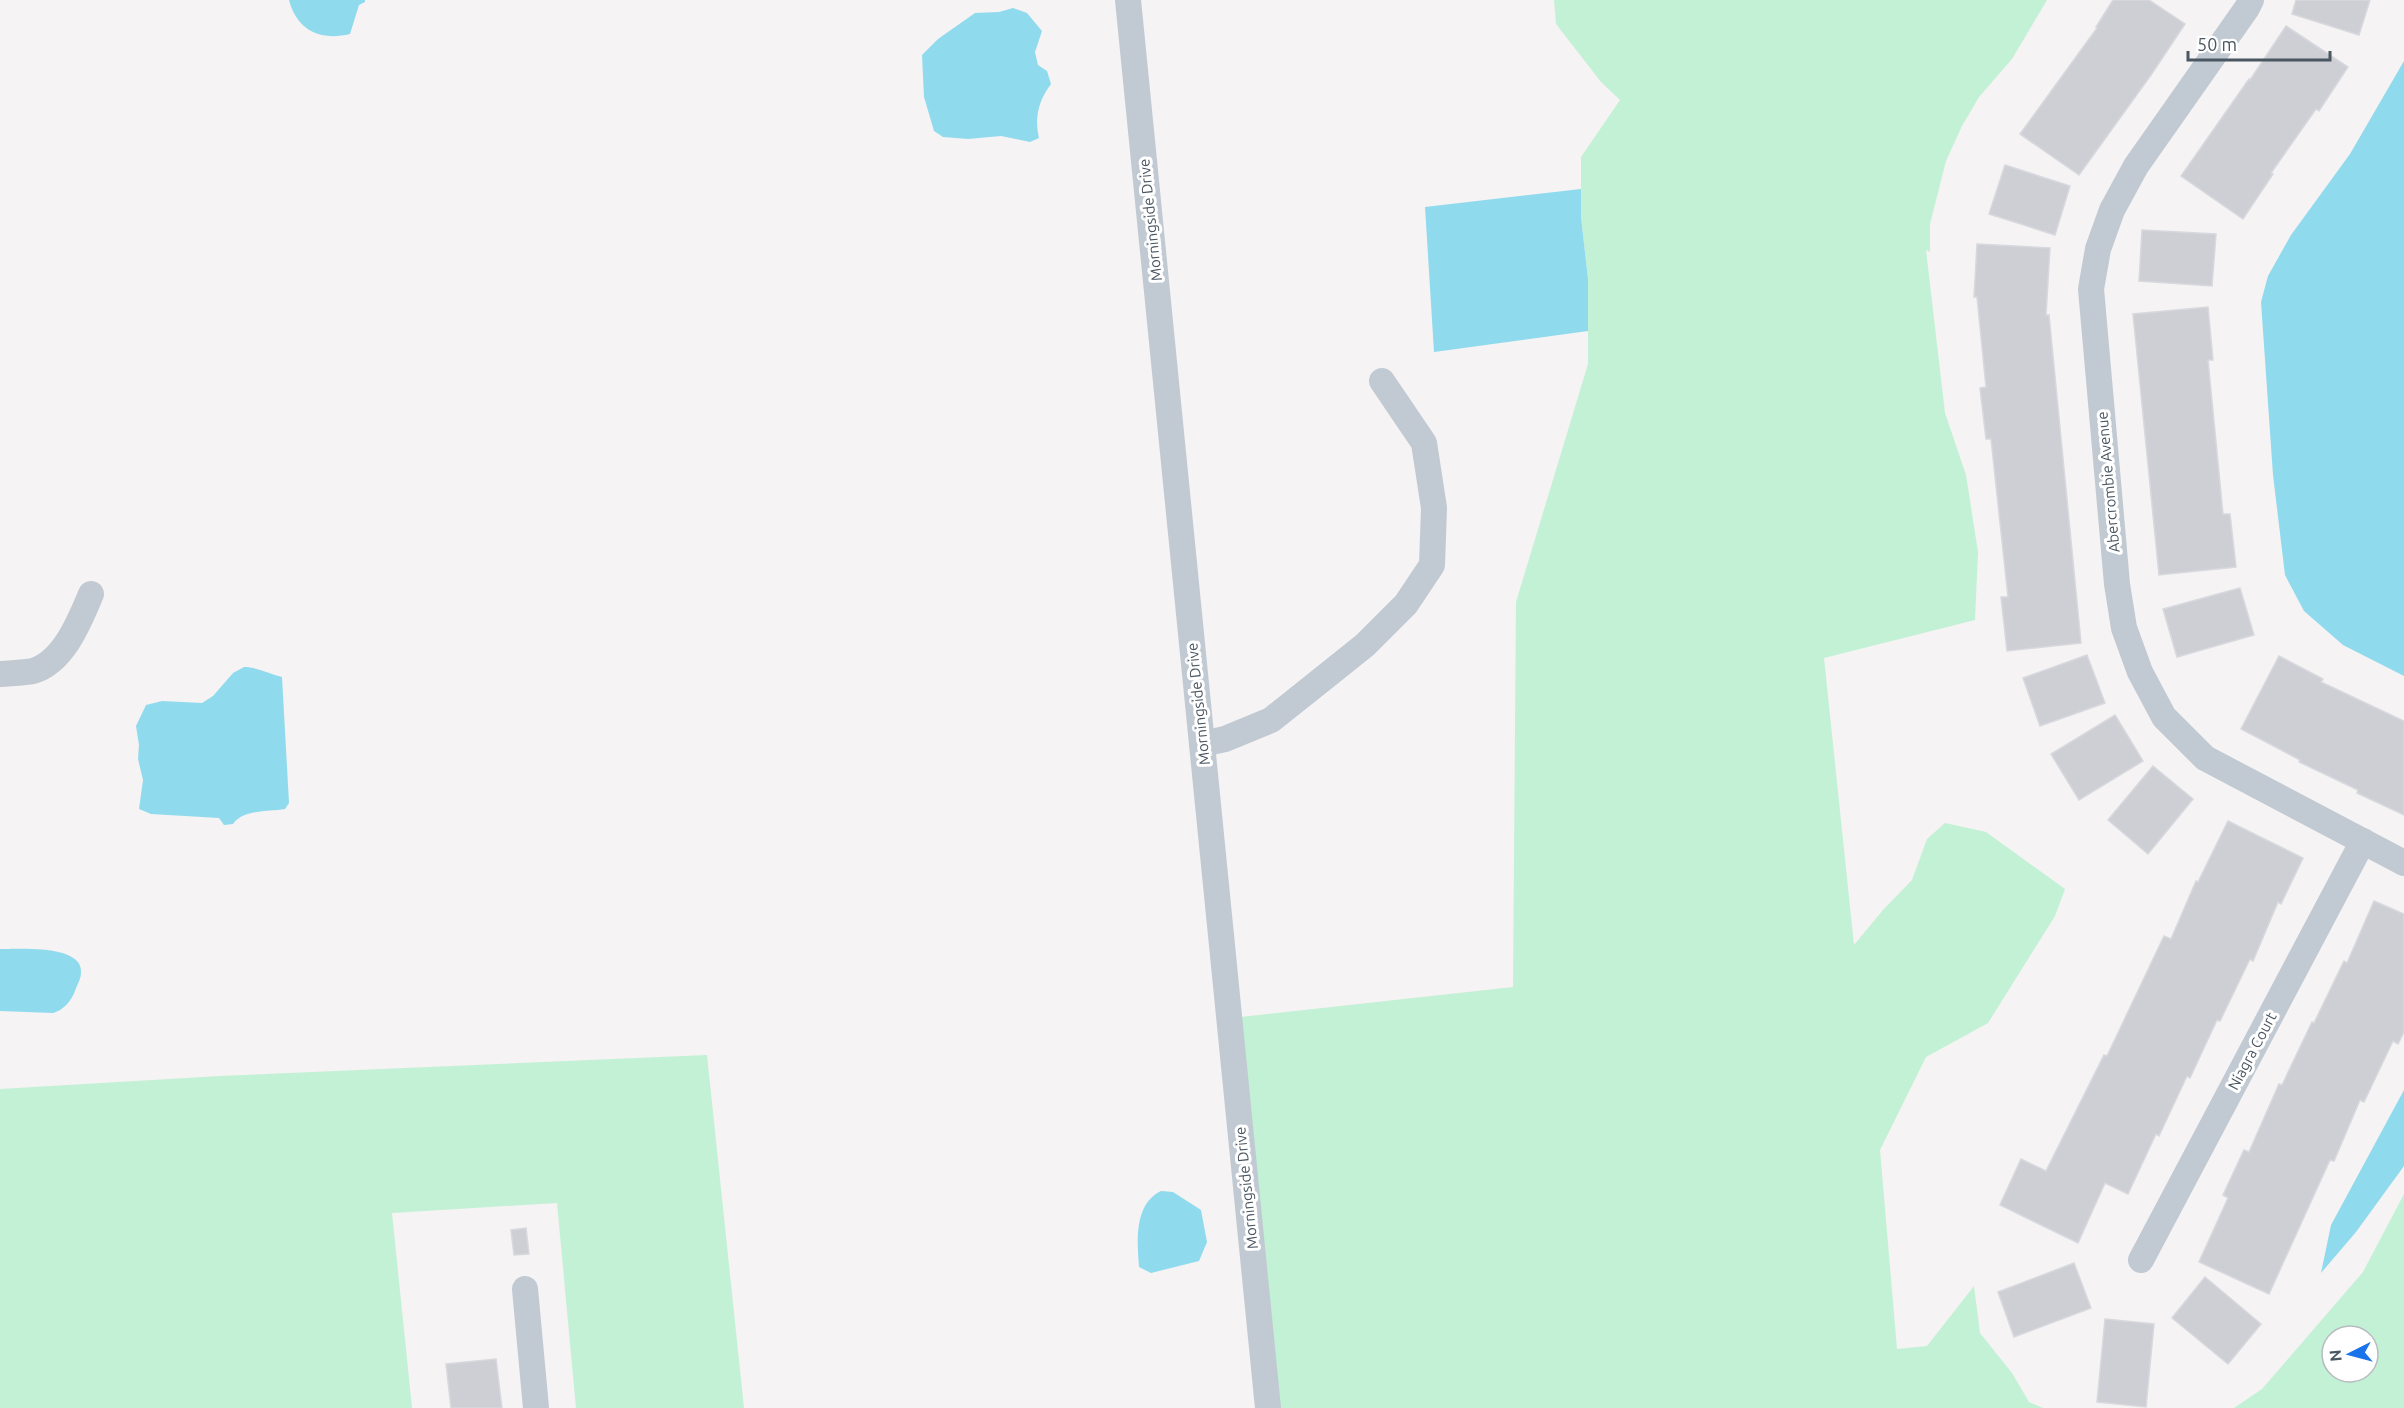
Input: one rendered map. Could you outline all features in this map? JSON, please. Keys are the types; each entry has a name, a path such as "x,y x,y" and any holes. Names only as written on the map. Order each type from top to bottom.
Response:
{"street":[{"name":"Morningside Drive","path":"1128,0 1268,1408"},
{"name":"Abercrombie Avenue","path":"2251,0 2136,166 2112,210 2098,249 2091,289 2117,584 2124,628 2140,672 2164,717 2205,758 2404,863"},
{"path":"1202,744 1225,739 1271,720 1365,645 1406,604 1432,565 1434,508 1424,442 1382,381"},
{"path":"0,674 34,671 55,657 73,635 91,594"},
{"name":"Niagra Court","path":"2141,1260 2363,841"},
{"path":"525,1289 536,1408"}],"green space":[{"path":"1554,0 2047,0 2012,59 1979,97 1962,126 1946,161 1930,224 1930,252 1926,250 1945,413 1966,475 1978,552 1975,620 1824,658 1854,945 1912,880 1927,839 1945,823 1986,832 2065,889 2055,916 1988,1023 1926,1057 1880,1150 1897,1349 1927,1346 1974,1286 1980,1333 2012,1373 2029,1402 2043,1408 1273,1408 1232,1018 1513,987 1516,602 1588,364 1588,279 1581,217 1581,157 1620,100 1601,82 1556,24"},
{"path":"707,1055 744,1408 576,1408 557,1203 392,1213 412,1408 0,1408 0,1089 220,1076"},
{"path":"2404,1194 2404,1408 2234,1408 2262,1389 2363,1272"}],"water":[{"path":"289,0 365,0 365,2 359,5 350,34 329,36 304,26 293,11"},
{"path":"1013,8 1027,13 1042,31 1035,52 1038,65 1047,71 1051,84 1043,96 1039,109 1037,123 1039,138 1030,142 1001,136 968,139 943,137 934,131 924,97 922,55 938,39 975,13 999,12"},
{"path":"2404,61 2404,676 2343,645 2304,611 2285,575 2273,475 2261,302 2268,276 2291,235 2350,154"},
{"path":"1581,189 1581,217 1588,279 1588,331 1434,352 1425,207"},
{"path":"244,667 282,677 289,803 285,809 250,813 233,824 224,825 219,818 151,814 139,809 143,780 138,759 139,745 136,726 146,705 162,701 202,703 213,696 233,673"},
{"path":"0,949 48,950 72,957 79,964 81,973 69,1002 61,1010 53,1013 0,1011"},
{"path":"2404,1090 2404,1166 2356,1232 2321,1273 2331,1225"},
{"path":"1161,1191 1173,1192 1201,1210 1207,1242 1199,1261 1151,1273 1139,1267 1139,1224 1146,1205"}],"building":[{"path":"2113,0 2149,0 2185,24 2079,175 2020,134 2097,28"},
{"path":"2296,0 2370,0 2359,35 2292,14"},
{"path":"2286,26 2348,67 2319,111 2316,109 2271,173 2273,174 2243,219 2181,176"},
{"path":"2005,165 2070,186 2055,235 1989,214"},
{"path":"2142,230 2216,234 2212,286 2139,281"},
{"path":"1977,244 2050,248 2046,315 2049,315 2081,643 2007,651 2001,597 2008,597 1991,439 1986,439 1980,388 1986,387 1977,297 1974,297"},
{"path":"2208,307 2213,360 2208,360 2223,514 2230,514 2236,567 2159,575 2133,314"},
{"path":"2240,588 2254,635 2177,657 2163,609"},
{"path":"2087,655 2105,703 2040,726 2023,678"},
{"path":"2279,656 2323,679 2321,682 2404,721 2404,815 2357,793 2358,790 2299,762 2300,760 2241,729"},
{"path":"2115,715 2143,761 2079,800 2051,754"},
{"path":"2153,766 2193,799 2148,854 2108,820"},
{"path":"2228,821 2303,858 2281,904 2278,902 2253,961 2250,959 2220,1021 2217,1020 2159,1136 2156,1134 2128,1194 2105,1183 2078,1243 2000,1205 2021,1159 2046,1171 2104,1055 2107,1056 2164,936 2171,939 2196,881 2198,882"},
{"path":"2374,901 2404,914 2404,1032 2398,1044 2393,1041 2364,1102 2360,1100 2334,1161 2330,1160 2269,1294 2199,1262 2228,1198 2223,1195 2244,1150 2249,1152 2279,1084 2282,1085 2344,961 2347,963"},
{"path":"526,1228 529,1254 514,1255 511,1230"},
{"path":"2074,1263 2091,1308 2014,1337 1998,1292"},
{"path":"2205,1277 2261,1324 2228,1364 2172,1318"},
{"path":"2105,1319 2154,1324 2146,1407 2097,1402"},
{"path":"496,1359 502,1408 451,1408 446,1364"}]}
